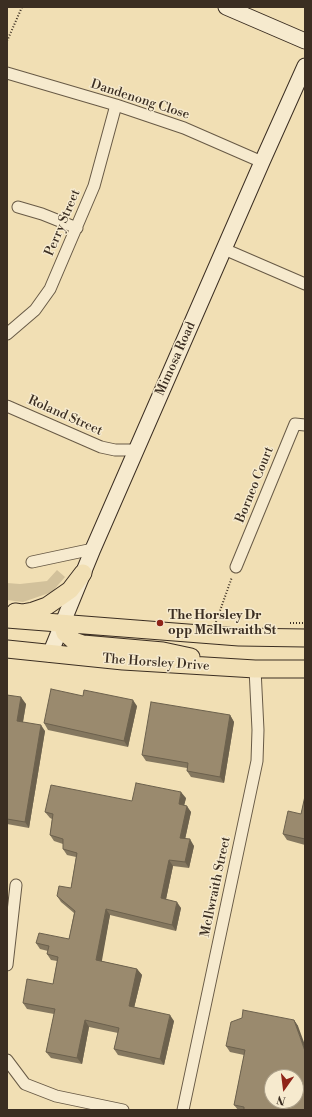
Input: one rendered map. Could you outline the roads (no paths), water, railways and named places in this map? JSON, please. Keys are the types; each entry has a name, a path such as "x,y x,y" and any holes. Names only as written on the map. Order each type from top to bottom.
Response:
{"main road":[{"path":"226,7 305,41"},
{"name":"Mimosa Road","path":"50,654 93,549 305,66"},
{"path":"7,612 22,613 47,606 70,590 83,573"},
{"path":"7,620 239,637 305,638"},
{"path":"62,624 65,633 74,641 82,644 163,651 216,660 255,669"},
{"name":"The Horsley Drive","path":"7,649 123,661 255,669 305,669"}],"street":[{"name":"Dandenong Close","path":"7,73 116,105 184,128 262,162"},
{"name":"Perry Street","path":"7,334 35,310 50,289 94,186 116,105"},
{"path":"18,207 42,214 77,228"},
{"path":"224,249 305,284"},
{"name":"Roland Street","path":"7,406 100,447 115,450 136,450"},
{"name":"Borneo Court","path":"236,567 295,424 305,425"},
{"path":"32,562 93,549"},
{"name":"McIlwraith Street","path":"183,1110 257,761 258,730 255,669"},
{"path":"7,965 16,885"},
{"path":"7,1060 25,1084 56,1096 123,1110"}],"place":[{"name":"The Horsley Dr opp McIlwraith St","path":"160,623"}]}
